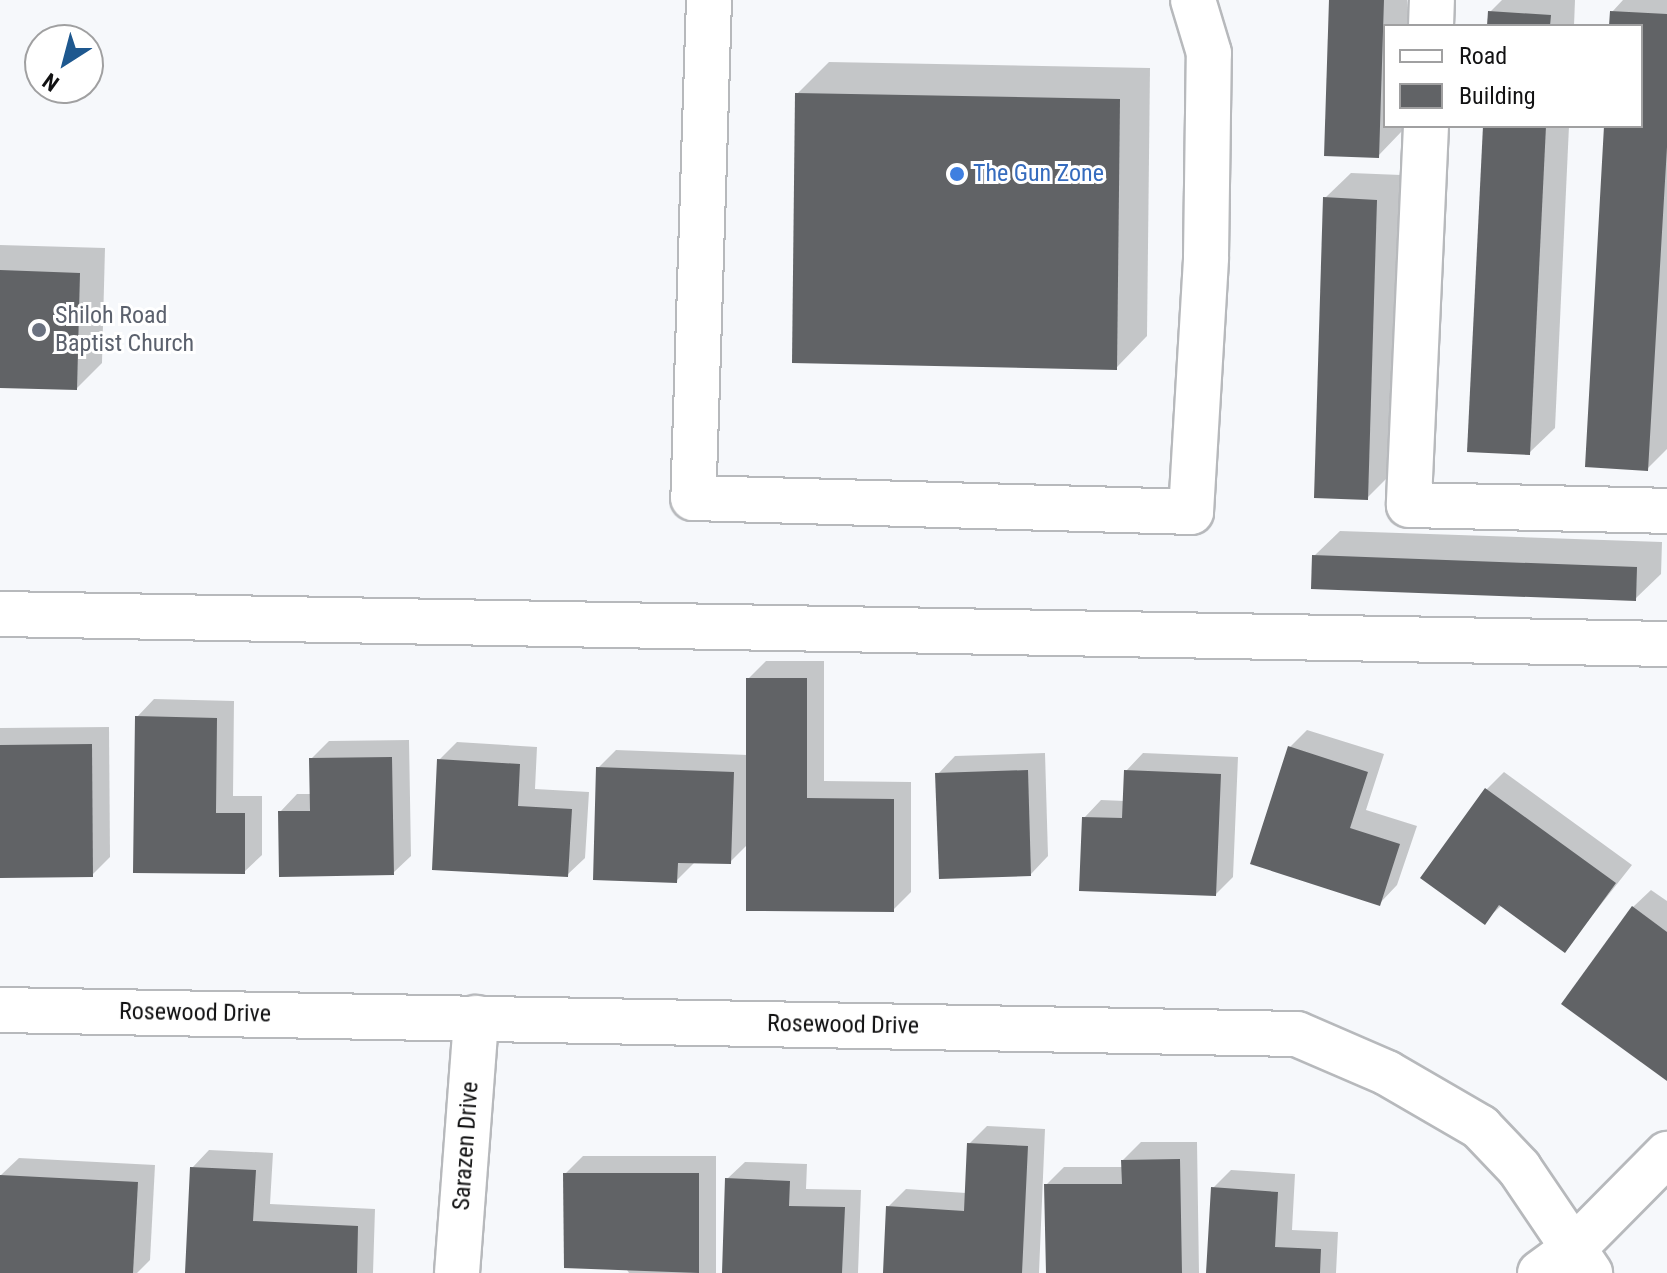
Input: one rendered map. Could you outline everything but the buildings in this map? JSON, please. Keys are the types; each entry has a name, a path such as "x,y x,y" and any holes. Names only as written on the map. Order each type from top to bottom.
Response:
{"street":[{"path":"709,0 693,498 1191,512 1206,257 1209,53 1193,0"},
{"path":"1431,24 1432,0"},
{"path":"1426,128 1409,505 1667,511"},
{"path":"0,614 1667,644"},
{"name":"Rosewood Drive","path":"0,1010 1297,1034 1387,1073 1480,1127 1519,1168 1568,1265"},
{"name":"Sarazen Drive","path":"457,1273 476,1018"},
{"path":"1568,1265 1667,1154"}],"place":[{"name":"The Gun Zone","path":"957,174"},
{"name":"Shiloh Road Baptist Church","path":"39,330"}]}
